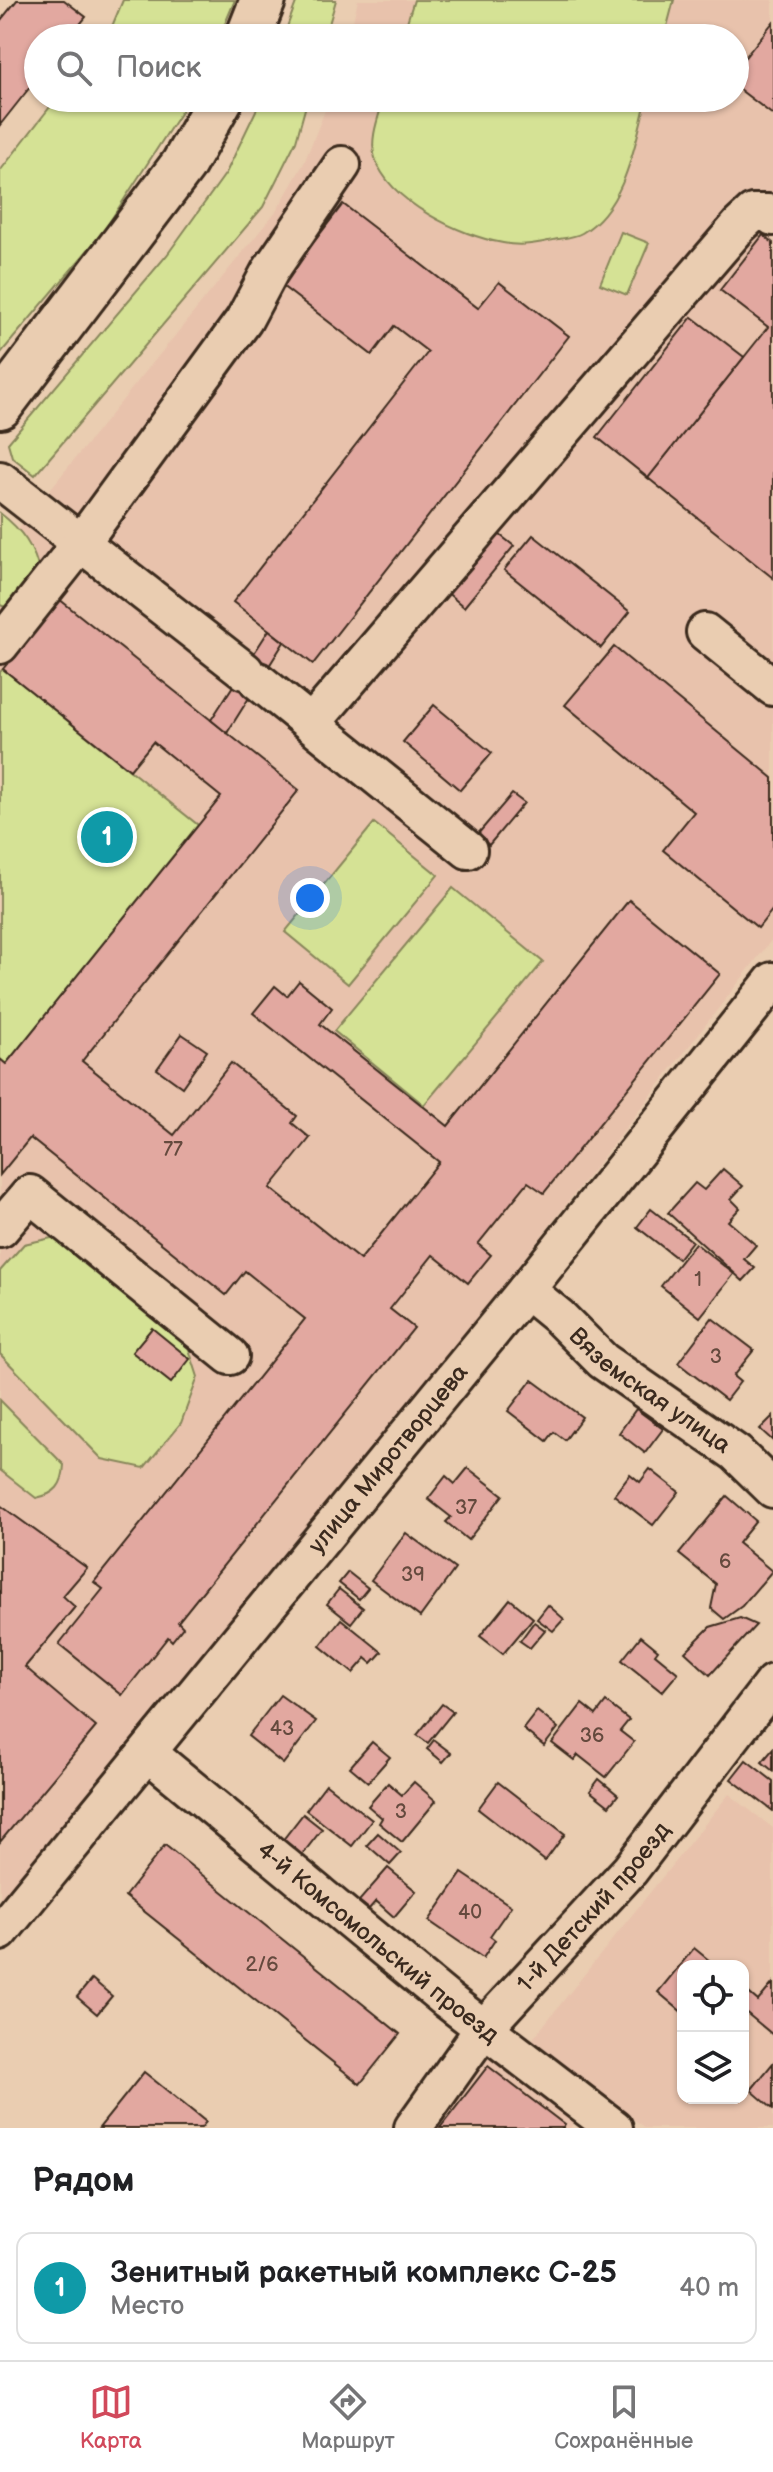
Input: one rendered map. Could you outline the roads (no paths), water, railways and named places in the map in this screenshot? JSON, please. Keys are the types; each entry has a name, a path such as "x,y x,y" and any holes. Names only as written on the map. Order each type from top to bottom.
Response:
{"main road":[{"path":"254,24 263,0"},
{"path":"0,406 183,165 213,112"}],"street":[{"path":"0,645 81,543 244,320 270,271 342,165"},
{"path":"312,723 739,226 753,213 768,213 773,217"},
{"path":"0,480 312,723 468,850"},
{"path":"705,632 773,687"},
{"name":"улица Миротворцева","path":"0,1932 526,1290 773,981"},
{"path":"0,1229 30,1194 230,1356"},
{"name":"Вяземская улица","path":"526,1290 559,1317 603,1361 736,1453 773,1489"},
{"name":"1-й Детский проезд","path":"413,2128 484,2028 630,1870 773,1683"},
{"name":"4-й Комсомольский проезд","path":"148,1753 435,1990 614,2128"}],"place":[{"name":"Зенитный ракетный комплекс С-25","path":"107,837"}]}
